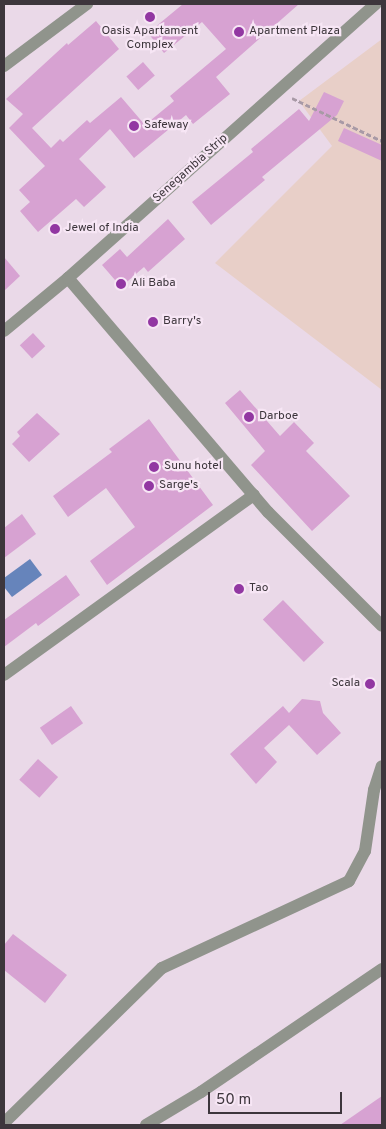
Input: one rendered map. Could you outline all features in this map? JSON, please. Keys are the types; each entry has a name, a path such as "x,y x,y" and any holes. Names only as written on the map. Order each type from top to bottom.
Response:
{"street":[{"path":"4,66 87,4"},
{"name":"Senegambia Strip","path":"4,331 68,278 376,4"},
{"path":"68,278 254,495 382,626"},
{"path":"4,675 254,495"},
{"path":"4,1123 162,968 349,881 364,850 374,790 382,766"},
{"path":"146,1125 201,1092 382,969"}],"path":[{"path":"278,92 382,141"}],"shaded area":[{"path":"382,39 382,390 215,263 332,146 299,101"}],"water":[{"path":"30,559 42,575 12,597 4,587 4,578"}],"building":[{"path":"183,4 299,4 216,77 230,94 193,124 186,115 134,158 110,129 79,159 106,187 84,207 76,199 38,232 20,211 30,202 19,190 45,166 9,128 23,114 6,99 67,43 68,45 96,21 119,49 32,128 51,148 60,139 63,142 87,120 90,123 121,97 145,125 174,101 170,96 226,49 202,22 164,53 148,33"},
{"path":"143,62 155,76 138,90 126,76"},
{"path":"324,92 344,101 337,115 262,177 265,180 211,225 192,202 253,152 251,149 299,109 309,121"},
{"path":"344,128 382,145 382,161 338,141"},
{"path":"168,219 185,239 148,272 144,267 121,287 102,265 120,249 127,257"},
{"path":"4,257 20,276 4,291"},
{"path":"33,333 45,346 32,358 20,345"},
{"path":"240,390 280,436 294,422 314,443 306,451 350,496 312,531 251,465 265,451 225,403"},
{"path":"37,413 60,434 29,462 12,444 20,436 17,432"},
{"path":"149,419 213,505 107,585 90,561 135,527 106,488 68,517 53,496 112,452 109,449"},
{"path":"22,514 36,534 4,558 4,528"},
{"path":"66,575 80,595 38,626 36,623 4,647 4,620"},
{"path":"283,600 324,642 304,662 263,619"},
{"path":"302,699 320,701 323,713 341,733 317,755 289,725 264,748 277,762 256,784 230,754 283,706 289,713"},
{"path":"71,706 83,723 52,745 40,728"},
{"path":"38,759 58,777 39,798 19,780"},
{"path":"13,934 67,975 45,1003 4,970 4,945"},
{"path":"382,1096 382,1125 340,1125"}],"place":[{"name":"Oasis Apartament Complex","path":"150,17"},
{"name":"Apartment Plaza","path":"239,32"},
{"name":"Safeway","path":"134,126"},
{"name":"Jewel of India","path":"55,229"},
{"name":"Ali Baba","path":"121,284"},
{"name":"Barry's","path":"153,322"},
{"name":"Darboe","path":"249,417"},
{"name":"Sunu hotel","path":"154,467"},
{"name":"Sarge's","path":"149,486"},
{"name":"Tao","path":"239,589"},
{"name":"Scala","path":"370,684"}]}
